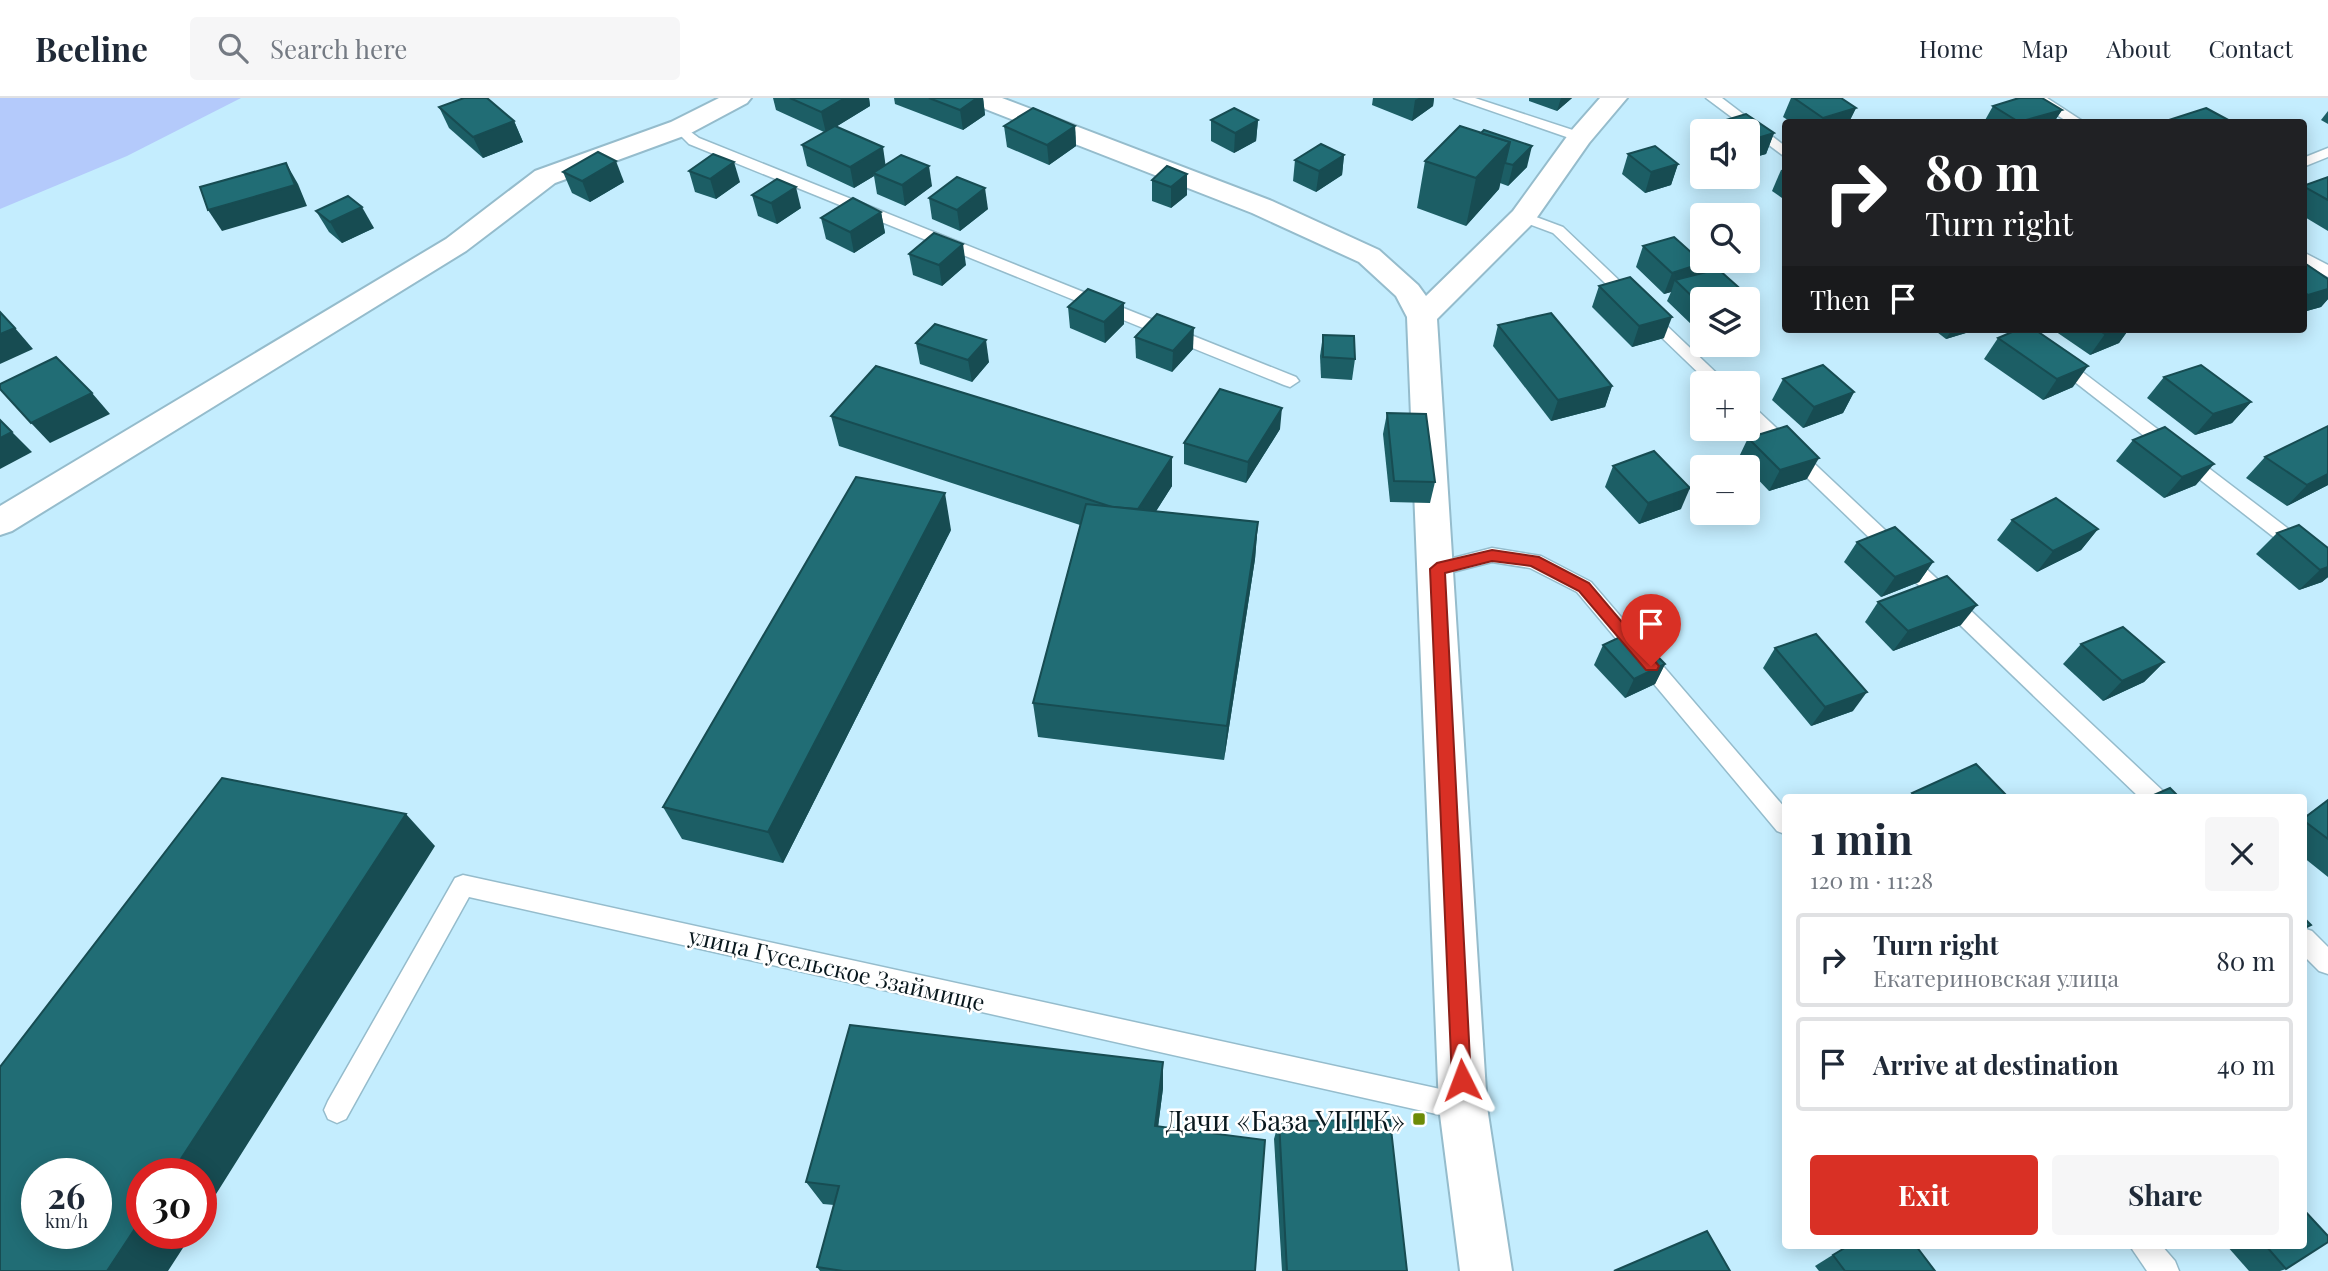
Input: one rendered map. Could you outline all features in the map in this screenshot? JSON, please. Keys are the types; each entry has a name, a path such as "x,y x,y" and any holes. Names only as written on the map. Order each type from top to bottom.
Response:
{"street":[{"path":"0,522 456,245 545,177 680,128 738,98"},
{"path":"979,98 1262,207 1369,256 1408,291 1422,317 1463,1107 1486,1271"},
{"path":"1422,317 1523,217 1580,137 1614,98"}],"lane":[{"path":"1461,98 1580,137"},
{"path":"1713,98 1782,151"},
{"path":"2036,98 2072,119"},
{"path":"680,128 694,141 1290,381"},
{"path":"2307,161 2328,152"},
{"path":"1523,217 1558,230 1706,371"},
{"path":"2307,259 2328,272"},
{"path":"2020,333 2328,569"},
{"path":"1760,422 2151,794"},
{"path":"1437,569 1492,555 1534,561 1584,587 1782,820"},
{"name":"улица Гусельское Ззаймище","path":"337,1110 463,885 1463,1107"},
{"path":"2307,943 2328,963"},
{"path":"2147,1249 2165,1271"}],"water":[{"path":"0,98 241,98 127,156 0,209"}],"building":[{"path":"464,98 487,98 514,121 473,137 439,107"},
{"path":"790,98 845,98 821,112"},
{"path":"929,98 977,98 960,110"},
{"path":"1794,98 1841,98 1856,108 1823,118"},
{"path":"2019,98 2042,98 2062,110 2030,119 2014,119 1993,106"},
{"path":"1033,108 1075,126 1047,145 1004,126"},
{"path":"1234,108 1258,120 1235,133 1211,120"},
{"path":"2206,108 2226,119 2172,119"},
{"path":"1746,114 1753,119 1729,119"},
{"path":"1760,124 1774,133 1760,137"},
{"path":"835,126 883,147 850,167 802,145"},
{"path":"1460,126 1510,142 1476,178 1425,161"},
{"path":"1484,130 1532,146 1513,165 1505,163 1510,142 1481,133"},
{"path":"1321,144 1344,155 1319,171 1295,160"},
{"path":"1655,146 1678,164 1651,172 1628,154"},
{"path":"598,152 616,161 582,181 563,172"},
{"path":"713,154 734,162 710,179 689,171"},
{"path":"901,155 929,166 902,185 873,173"},
{"path":"286,163 295,185 208,210 200,187"},
{"path":"1167,166 1187,174 1171,187 1152,180"},
{"path":"957,177 985,188 957,210 929,198"},
{"path":"2328,177 2328,200 2307,188 2307,185"},
{"path":"777,179 796,187 771,203 752,195"},
{"path":"348,196 362,207 330,222 316,211"},
{"path":"853,198 881,212 850,232 821,218"},
{"path":"934,233 963,244 939,265 909,254"},
{"path":"1674,237 1690,251 1690,267 1672,273 1643,246"},
{"path":"2307,265 2328,279 2328,289 2308,295"},
{"path":"1702,273 1722,273 1738,287 1690,287 1690,294 1675,280"},
{"path":"1630,277 1672,317 1639,326 1599,286"},
{"path":"1088,289 1124,303 1104,322 1068,307"},
{"path":"0,312 15,328 0,334"},
{"path":"1551,313 1612,386 1558,400 1498,325"},
{"path":"1157,314 1194,328 1173,351 1135,337"},
{"path":"935,324 986,340 968,360 916,343"},
{"path":"2010,333 2040,333 2088,366 2057,379 1998,338"},
{"path":"1323,335 1354,336 1355,359 1323,357"},
{"path":"56,357 92,393 31,423 0,389 0,384"},
{"path":"1823,365 1854,392 1814,407 1783,379"},
{"path":"2201,365 2251,402 2213,414 2164,377"},
{"path":"876,366 1172,457 1138,509 1112,507 831,416"},
{"path":"1220,389 1282,408 1248,462 1184,443"},
{"path":"1387,413 1426,414 1435,482 1394,481"},
{"path":"0,420 12,432 0,438"},
{"path":"1787,426 1819,458 1780,470 1751,441 1760,441 1760,434"},
{"path":"2328,426 2328,474 2307,485 2265,457"},
{"path":"2165,427 2214,464 2182,477 2133,440"},
{"path":"1654,451 1690,488 1648,503 1613,466"},
{"path":"856,477 945,493 768,832 663,807"},
{"path":"2056,498 2098,529 2053,551 2012,520"},
{"path":"1086,504 1258,522 1227,726 1033,703"},
{"path":"2299,525 2328,548 2328,567 2320,570 2277,533"},
{"path":"1895,527 1933,562 1895,577 1857,542"},
{"path":"1947,576 1977,605 1908,631 1878,602"},
{"path":"2123,627 2164,662 2122,681 2081,644"},
{"path":"1633,631 1665,664 1634,679 1603,645"},
{"path":"1816,634 1867,692 1825,707 1775,648"},
{"path":"1976,764 2005,794 1913,794"},
{"path":"222,778 406,814 181,1158 126,1158 126,1242 107,1271 0,1271 0,1067"},
{"path":"2170,788 2176,794 2156,794"},
{"path":"2328,800 2328,839 2307,823 2307,816"},
{"path":"850,1025 1163,1062 1155,1126 1265,1140 1255,1271 843,1271 817,1267 839,1186 806,1182"},
{"path":"1390,1120 1407,1271 1287,1271 1279,1121"},
{"path":"2307,1213 2328,1236 2328,1242 2286,1269 2269,1249 2307,1249"},
{"path":"1707,1231 1730,1271 1614,1271"},
{"path":"1843,1249 1918,1249 1935,1271 1845,1271 1833,1255"}],"place":[{"name":"Дачи «База УПТК»","path":"1419,1119"}],"route":[{"path":"1462,1080 1437,569 1492,555 1534,561 1584,587 1651,666"}]}
